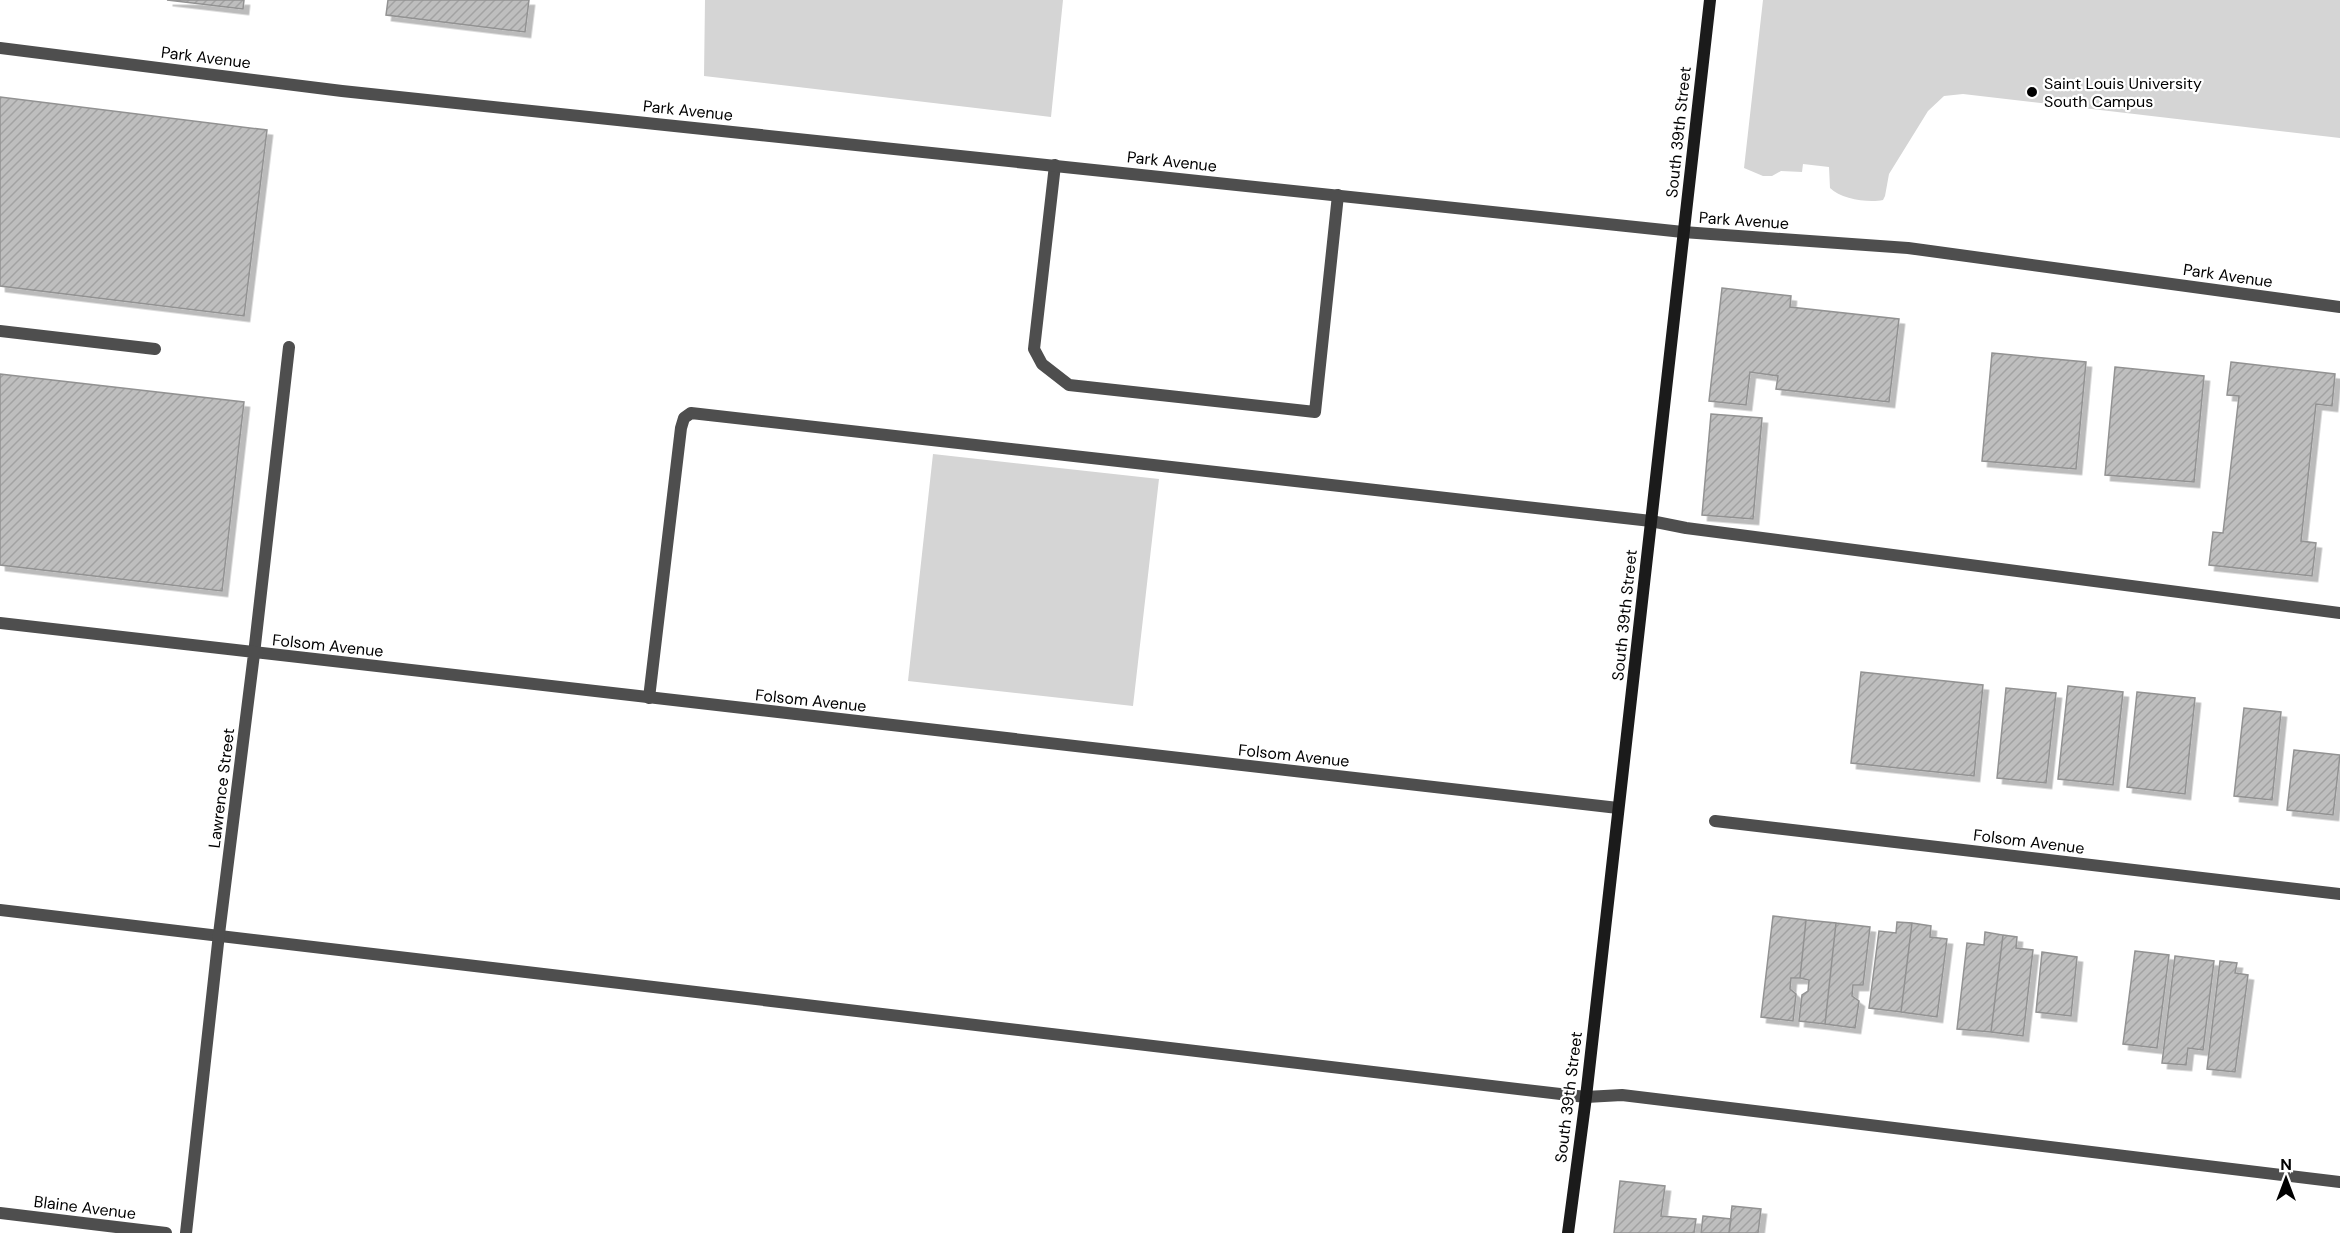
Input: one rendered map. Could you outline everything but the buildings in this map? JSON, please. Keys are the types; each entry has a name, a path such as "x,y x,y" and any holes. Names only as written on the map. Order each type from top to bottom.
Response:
{"street":[{"name":"South 39th Street","path":"1568,1233 1586,1097 1710,0"},
{"name":"Park Avenue","path":"0,48 342,91 1683,232 1908,248 2340,307"},
{"path":"1055,165 1034,349 1042,364 1069,385 1315,412 1338,195"},
{"path":"0,331 155,349"},
{"name":"Lawrence Street","path":"186,1233 289,347"},
{"path":"649,698 681,428 684,418 692,413 1651,521 2340,613"},
{"name":"Folsom Avenue","path":"0,624 1618,808"},
{"name":"Folsom Avenue","path":"1715,821 2340,894"},
{"path":"0,910 219,934 1586,1097 1622,1095 2340,1182"},
{"name":"Blaine Avenue","path":"0,1213 166,1233"}],"shaded area":[{"path":"705,0 1063,0 1051,117 704,76"},
{"path":"1763,0 2340,0 2340,138 1963,94 1944,96 1928,111 1889,174 1883,200 1855,199 1841,195 1830,188 1829,167 1803,164 1802,172 1781,171 1772,176 1763,176 1744,168"},
{"path":"933,454 1159,479 1133,706 908,681"}],"place":[{"name":"Saint Louis University South Campus","path":"2032,92"}]}
